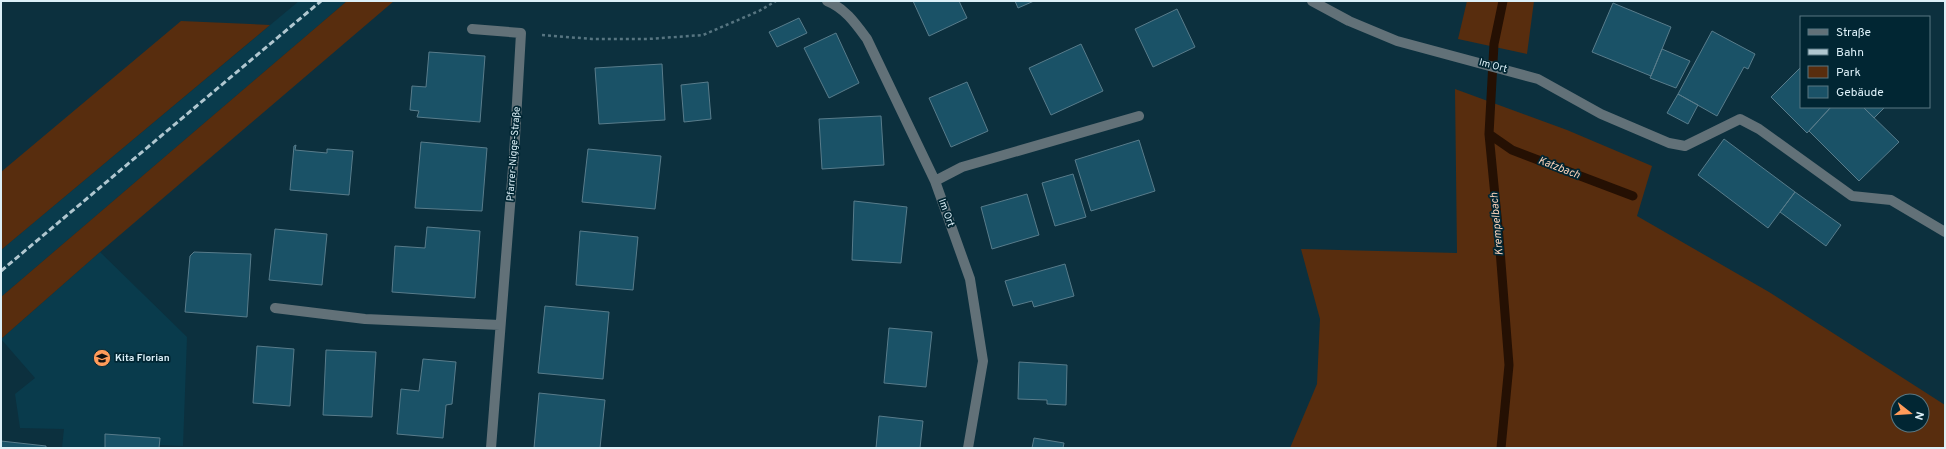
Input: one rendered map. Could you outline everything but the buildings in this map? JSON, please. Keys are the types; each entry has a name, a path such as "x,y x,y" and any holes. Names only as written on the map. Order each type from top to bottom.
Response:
{"street":[{"name":"Im Ort","path":"1312,1 1349,21 1397,41 1510,70 1538,79 1601,114 1669,143 1685,146 1740,119 1759,129 1852,196 1891,200 1945,232"},
{"name":"Im Ort","path":"832,2 852,18 866,39 935,181 970,279 983,361 968,448"},
{"path":"472,29 522,33"},
{"name":"Pfarrer-Nigge-Straße","path":"491,448 522,33"},
{"path":"935,181 962,167 1139,116"},
{"path":"275,308 365,319 500,325"}],"path":[{"path":"522,33 600,39 648,39 703,35 759,11 776,1"}],"shaded area":[{"path":"299,1 347,1 1,297 1,250"},
{"name":"Kita Florian","path":"100,252 187,337 183,446 159,445 159,448 62,448 64,429 20,428 15,394 35,378 1,339"}],"green space":[{"path":"347,1 394,1 100,252 1,339 1,297"},
{"path":"1467,1 1534,1 1527,54 1458,39"},
{"path":"181,21 270,25 1,250 1,172"},
{"path":"1455,89 1567,130 1652,166 1637,216 1769,292 1926,393 1890,393 1890,433 1930,433 1930,395 1945,405 1945,448 1290,448 1317,384 1320,319 1301,249 1457,253"}],"waterway":[{"name":"Krempelbach","path":"1501,448 1509,365 1489,134 1494,44 1503,1"},
{"name":"Katzbach","path":"1489,134 1512,150 1633,196"}],"railway":[{"path":"1,271 321,1"}],"place":[{"name":"Kita Florian","path":"102,358"}]}
